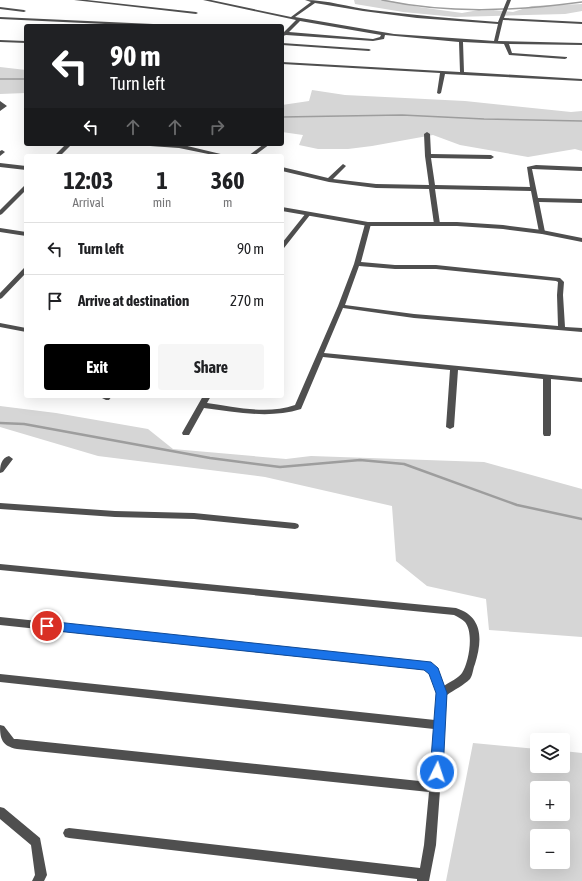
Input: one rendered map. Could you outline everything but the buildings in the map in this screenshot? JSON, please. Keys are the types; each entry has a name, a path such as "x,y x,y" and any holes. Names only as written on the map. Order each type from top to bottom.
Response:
{"street":[{"path":"76,0 196,13"},
{"path":"205,0 294,18 384,33 461,41 582,44"},
{"path":"307,0 417,18 582,23"},
{"path":"496,41 500,21 509,0"},
{"path":"294,18 315,1"},
{"path":"0,8 24,11"},
{"path":"0,18 137,24"},
{"path":"284,33 300,19"},
{"path":"57,24 60,20"},
{"path":"284,33 373,40 382,38 384,33"},
{"path":"0,40 24,42"},
{"path":"461,41 462,73"},
{"path":"506,42 511,54 565,58"},
{"path":"284,44 369,50"},
{"path":"284,63 582,80"},
{"path":"439,93 443,72"},
{"path":"0,103 4,106 0,109"},
{"path":"427,134 431,187 437,224"},
{"path":"59,154 67,146"},
{"path":"179,146 217,154"},
{"path":"254,154 264,146"},
{"path":"428,156 491,157"},
{"path":"0,165 24,168"},
{"path":"329,180 343,166"},
{"path":"542,232 534,189 528,171 529,168 582,169"},
{"path":"284,169 329,180 376,186 534,189"},
{"path":"0,213 24,190"},
{"path":"536,200 582,201"},
{"path":"284,209 368,224 437,224 503,227 542,232 582,240"},
{"path":"284,244 308,214"},
{"path":"203,405 270,413 298,407 302,401 341,306 357,264 368,224"},
{"path":"0,230 24,234"},
{"path":"357,264 436,268 558,279 561,282 560,295 562,329"},
{"path":"0,297 24,271"},
{"path":"18,277 24,278"},
{"path":"341,306 414,316 582,330"},
{"path":"0,325 24,330"},
{"path":"320,355 582,380"},
{"path":"450,428 454,368"},
{"path":"547,377 547,434"},
{"path":"186,433 206,398"},
{"path":"0,470 9,459"},
{"path":"0,506 115,514 194,516 295,526"},
{"path":"0,567 456,612 466,617 474,630 475,648 466,676 442,693"},
{"path":"0,621 427,666 434,671 442,693 436,788 430,845 424,877 69,833"},
{"path":"0,678 440,725"},
{"path":"0,729 11,743 17,744 436,788"},
{"path":"0,812 36,842 41,875 38,881"}],"shaded area":[{"path":"354,0 386,0 419,7 462,13 484,9 513,12 532,6 582,4 582,11 565,14 455,17 403,12 355,4"},
{"path":"0,67 24,70 24,93 0,94"},
{"path":"312,90 345,95 465,101 571,112 582,111 582,151 575,149 528,157 460,145 433,135 348,149 318,149 299,145 303,135 284,132 284,105 309,101"},
{"path":"0,406 56,413 148,429 173,449 286,459 311,456 484,462 582,489 582,637 489,630 486,599 427,586 396,561 392,506 265,477 98,456 0,427"},
{"path":"473,743 530,748 530,773 570,773 570,752 582,753 582,881 446,881"}],"waterway":[{"path":"382,0 432,7 482,10 582,2"},
{"path":"0,79 24,79"},
{"path":"284,117 402,115 484,119 582,121"},
{"path":"0,423 24,424 210,458 280,467 360,460 404,464 517,505 582,519"}],"route":[{"path":"47,626 427,666 434,671 442,693 437,772"}]}
